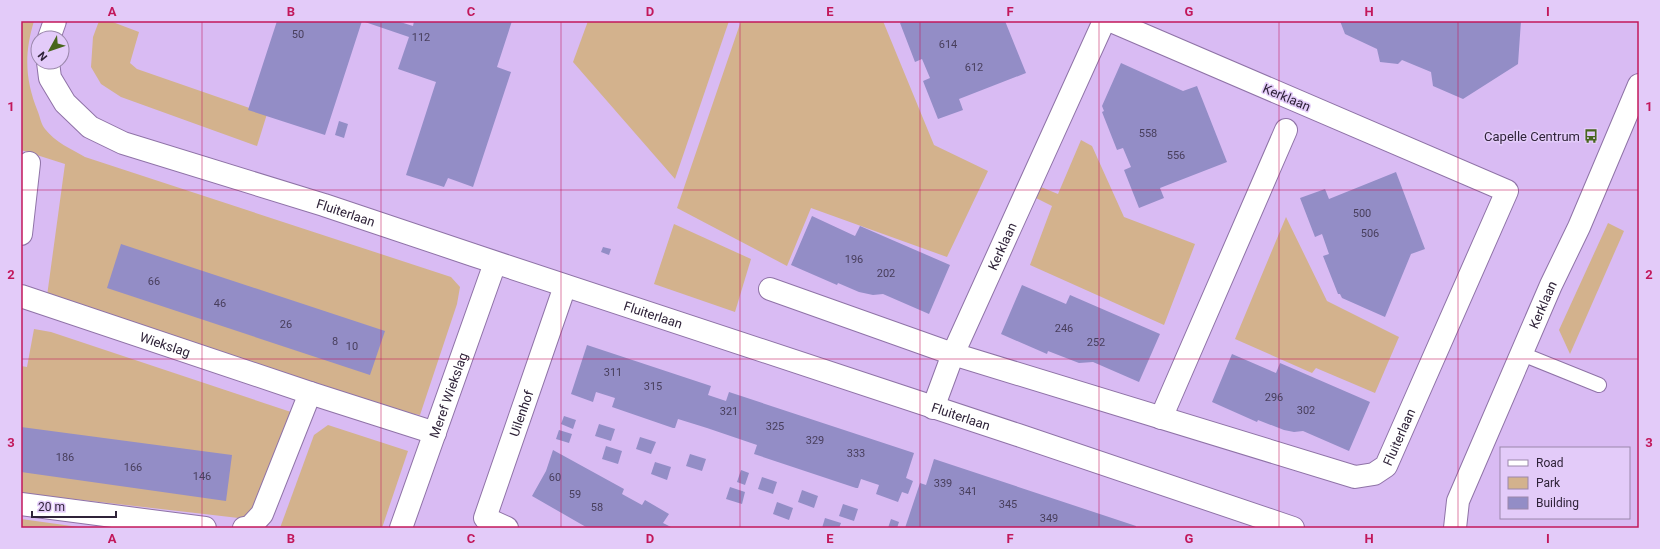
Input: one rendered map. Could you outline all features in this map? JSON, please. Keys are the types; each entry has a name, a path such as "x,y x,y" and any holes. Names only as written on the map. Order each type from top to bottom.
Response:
{"street":[{"name":"Kerklaan","path":"933,408 953,354 1104,21"},
{"name":"Kerklaan","path":"1111,21 1507,191"},
{"name":"Fluiterlaan","path":"49,70 50,78 65,103 90,128 123,143 324,205 933,408 1018,434 1293,528"},
{"name":"Kerklaan","path":"1455,528 1458,501 1551,285 1579,227 1639,84"},
{"path":"1161,418 1286,130"},
{"path":"21,234 29,163"},
{"name":"Fluiterlaan","path":"770,289 953,354 1354,477 1374,474 1386,466 1507,191"},
{"name":"Meref Wiekslag","path":"401,528 495,263"},
{"name":"Uilenhof","path":"507,528 483,523 564,286"},
{"name":"Wiekslag","path":"21,296 310,393 435,433"},
{"path":"244,528 250,527 262,514 310,393"},
{"path":"21,504 205,528"}],"lane":[{"path":"1522,354 1599,385"}],"green space":[{"path":"21,21 34,21 32,30 30,30 27,56 30,89 44,127 49,134 69,148 85,157 451,277 460,287 457,304 420,415 403,412 47,296 65,164 21,150"},
{"path":"99,21 110,21 139,32 130,63 137,69 267,114 257,146 121,97 101,84 91,67 93,37"},
{"path":"588,21 729,21 675,179 573,62"},
{"path":"741,21 883,21 934,145 988,171 947,257 811,208 787,266 677,208"},
{"path":"1081,140 1092,146 1124,217 1195,244 1164,325 1030,265 1052,206 1036,198 1041,187 1058,194"},
{"path":"1286,217 1327,301 1399,337 1375,393 1316,368 1312,373 1235,339"},
{"path":"1608,223 1624,231 1570,354 1559,330"},
{"path":"674,224 751,259 735,312 654,284"},
{"path":"34,329 51,332 294,413 257,520 21,493 21,366 27,367"},
{"path":"328,425 408,451 382,528 280,528 314,435"},
{"path":"21,519 86,528 21,528"}],"building":[{"path":"277,21 362,21 325,135 248,110"},
{"path":"362,21 397,21 413,26 414,21 512,21 497,67 511,72 473,187 448,178 444,187 406,175 436,82 398,69 409,37"},
{"path":"903,21 1005,21 1026,73 959,99 963,110 938,119 923,81 930,78 922,59 915,62 900,23"},
{"path":"1340,21 1521,21 1518,64 1463,99 1433,86 1431,72 1402,60 1398,64 1380,62 1377,49 1345,34"},
{"path":"1121,63 1183,91 1197,86 1227,162 1160,188 1164,198 1139,208 1124,170 1131,167 1123,148 1117,150 1102,112 1104,111 1102,106"},
{"path":"339,121 348,124 344,138 335,135"},
{"path":"1396,172 1425,249 1411,254 1385,317 1342,298 1340,294 1338,294 1323,256 1329,254 1322,234 1315,237 1300,198 1325,189 1329,199"},
{"path":"812,216 855,236 860,226 950,265 929,314 883,294 873,295 859,292 838,283 837,285 791,265"},
{"path":"121,244 385,331 370,375 107,288"},
{"path":"603,247 611,249 609,255 601,252"},
{"path":"1022,285 1066,304 1070,295 1160,334 1139,382 1093,362 1079,363 1048,351 1047,354 1001,334"},
{"path":"587,345 711,386 708,395 726,401 729,392 914,453 906,478 913,481 908,494 902,492 898,502 876,494 879,485 861,479 858,488 856,488 754,454 757,445 707,428 678,419 675,428 673,428 612,407 615,398 596,392 593,402 571,394"},
{"path":"1232,354 1276,373 1280,363 1370,402 1349,451 1303,431 1294,432 1284,430 1258,420 1257,422 1212,402"},
{"path":"564,416 576,420 573,429 561,424"},
{"path":"599,424 615,429 611,441 595,436"},
{"path":"21,427 232,455 226,501 21,472"},
{"path":"559,430 572,434 569,443 556,439"},
{"path":"640,437 656,442 651,454 636,449"},
{"path":"606,446 622,451 618,464 602,459"},
{"path":"553,450 624,489 622,494 642,505 645,500 669,514 663,523 673,528 585,528 586,527 532,496 546,471"},
{"path":"690,454 706,459 702,471 686,466"},
{"path":"934,459 1136,526 1136,528 905,528 920,483 926,485"},
{"path":"655,462 671,467 667,480 651,474"},
{"path":"741,470 749,473 745,485 737,482"},
{"path":"762,477 777,482 773,494 758,489"},
{"path":"730,487 745,492 742,504 726,499"},
{"path":"802,490 818,496 814,508 798,502"},
{"path":"777,502 793,508 789,520 773,514"},
{"path":"843,504 858,509 854,521 839,516"},
{"path":"825,518 841,523 839,528 822,528"},
{"path":"891,519 899,522 897,528 888,528"}],"place":[{"name":"Capelle Centrum","path":"1591,136"}]}
